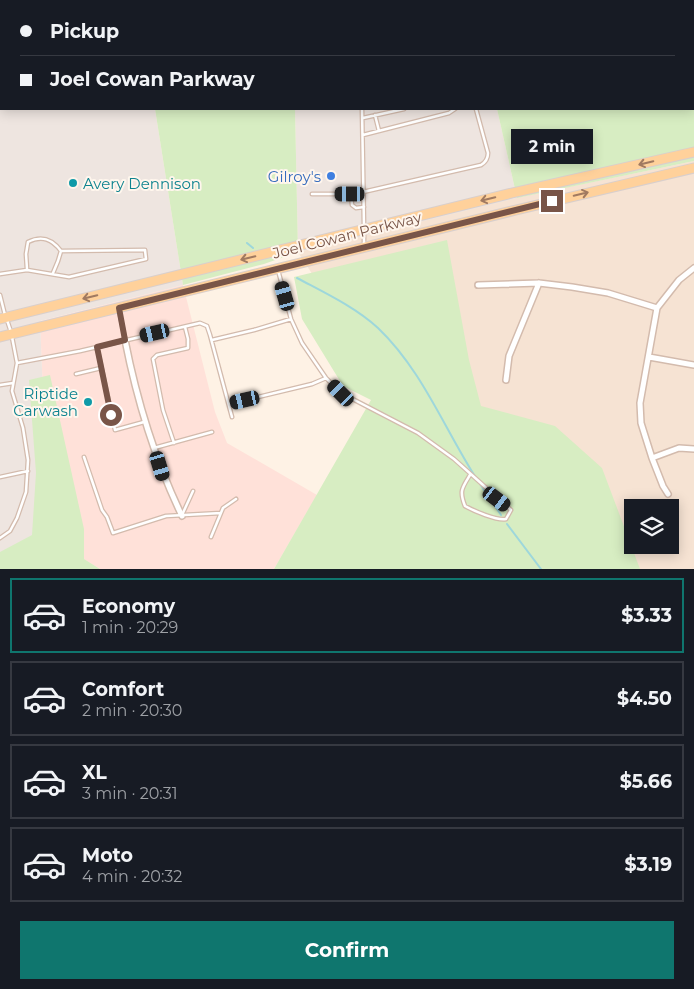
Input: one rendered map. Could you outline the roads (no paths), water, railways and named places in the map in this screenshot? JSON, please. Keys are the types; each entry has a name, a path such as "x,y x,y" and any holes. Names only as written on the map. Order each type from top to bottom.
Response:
{"main road":[{"name":"Joel Cowan Parkway","path":"3,318 512,194 694,152"},
{"name":"Joel Cowan Parkway","path":"0,337 694,168"}],"street":[{"path":"668,494 662,486 652,458 640,413 641,396 657,308 679,280 694,268"},
{"path":"478,285 539,283 608,292 657,308"},
{"path":"506,380 509,356 539,283"},
{"path":"125,340 144,422 164,481 182,516"},
{"path":"649,358 694,364"},
{"path":"652,458 679,448 694,449"}],"lane":[{"path":"362,110 364,248"},
{"path":"362,118 399,110"},
{"path":"363,135 449,113 453,110"},
{"path":"364,192 481,165 486,162 488,153 476,110"},
{"path":"375,115 379,132"},
{"path":"312,194 350,194 352,205 356,208 364,207"},
{"path":"27,270 26,254 28,242 37,238 54,242 60,251 53,273"},
{"path":"0,274 27,270 69,277 146,259 145,250 60,251"},
{"path":"278,269 292,319 302,343 326,378 341,393 418,432 454,459 510,510 508,517 502,520 465,506 461,495 470,475"},
{"path":"0,295 3,306 3,318 12,334 17,363 12,391 23,428 28,471 26,492 17,518 10,531 0,538"},
{"path":"119,308 125,340"},
{"path":"212,340 292,319"},
{"path":"17,363 200,323 207,326 212,340 232,416"},
{"path":"174,443 163,410 153,359 157,355 188,348 185,327"},
{"path":"97,347 115,430 144,422"},
{"path":"76,374 101,368"},
{"path":"229,404 312,384 326,378"},
{"path":"0,385 13,383"},
{"path":"154,448 212,432"},
{"path":"84,457 102,510 108,517 113,533 166,516 221,513"},
{"path":"0,477 28,471"},
{"path":"182,516 193,491"},
{"path":"212,538 225,506 236,499"}],"waterway":[{"path":"247,243 253,248"},
{"path":"297,278 360,313 394,344 432,400 476,478"},
{"path":"480,484 501,515"},
{"path":"507,524 541,569"}],"place":[{"name":"Gilroy's","path":"331,176"},
{"name":"Avery Dennison","path":"73,183"},
{"name":"Riptide Carwash","path":"88,402"}]}
